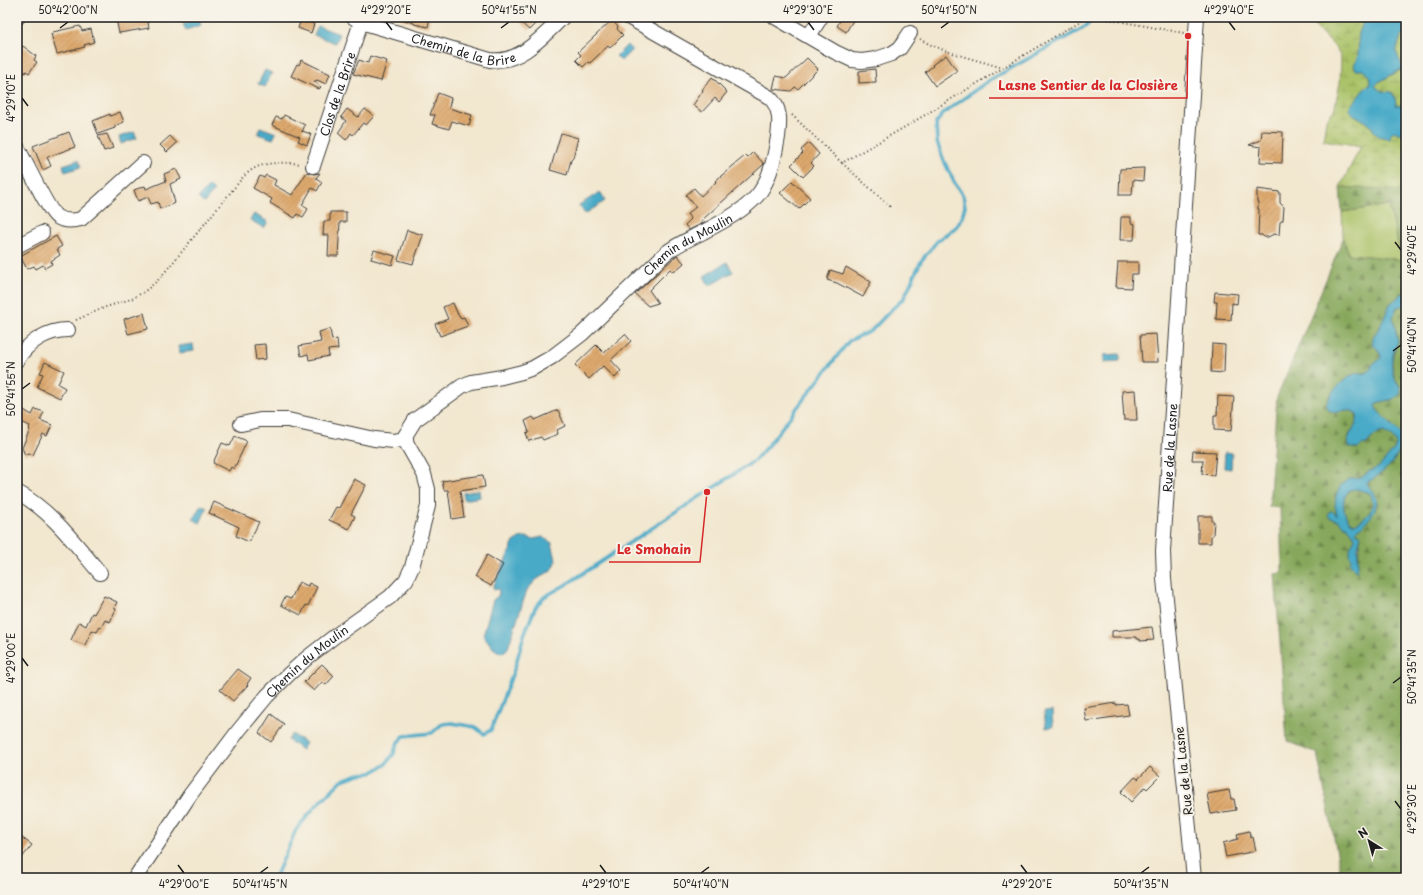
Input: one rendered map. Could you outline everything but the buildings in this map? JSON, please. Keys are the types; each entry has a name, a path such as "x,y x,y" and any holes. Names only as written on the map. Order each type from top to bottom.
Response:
{"street":[{"path":"628,17 769,97 774,101 777,107"},
{"path":"776,17 835,52 852,60 862,61 876,59 891,54 900,48 910,33"},
{"path":"809,36 821,17"},
{"name":"Rue de la Lasne","path":"1194,878 1164,580 1163,551 1197,17"},
{"name":"Chemin de la Brire","path":"357,20 490,60 498,61 508,60 529,48 559,18"},
{"name":"Clos de la Brire","path":"313,166 357,20"},
{"name":"Chemin du Moulin","path":"135,878 190,795 239,730 267,696 308,657 335,636 390,598 406,580 412,567 428,506 428,489 424,474 407,444 405,436 415,420 462,386 472,382 522,372 533,368 552,357 582,334 672,248 706,231 751,202 760,193 769,174 778,130 779,114 777,107"},
{"path":"17,147 50,208 57,217 70,222 81,219 143,163"},
{"path":"17,246 42,233"},
{"path":"17,360 25,349 34,341 43,336 63,330 69,326"},
{"path":"241,424 260,420 288,420 374,439 394,441 406,439"},
{"path":"17,492 43,509 100,574"}],"path":[{"path":"842,163 1087,17"},
{"path":"1097,17 1195,36"},
{"path":"910,33 926,43 959,55 1003,68"},
{"path":"777,107 787,110 842,163 892,208"},
{"path":"69,326 106,307 131,299 144,292 158,280 244,176 257,167 270,164 294,163 313,166"}],"green space":[{"path":"1308,17 1364,17 1359,33 1358,60 1362,69 1369,75 1370,85 1353,114 1368,123 1378,136 1390,138 1390,134 1394,130 1400,133 1406,123 1406,191 1340,187 1361,146 1323,140 1326,120 1334,110 1340,83 1341,57 1336,48"},
{"path":"1406,33 1406,98 1401,106 1396,105 1392,92 1381,91 1375,86 1379,82 1403,69 1396,52 1401,36"},
{"path":"1340,187 1406,191 1406,225 1402,241 1406,247 1406,293 1403,293 1374,335 1377,350 1381,353 1381,358 1374,363 1368,372 1352,375 1329,396 1330,411 1336,413 1346,410 1357,414 1357,421 1347,441 1358,449 1363,444 1366,445 1375,435 1383,432 1392,437 1396,445 1393,451 1379,467 1370,471 1361,478 1350,479 1340,496 1336,508 1338,519 1350,530 1355,539 1351,546 1357,567 1361,537 1356,530 1362,527 1378,505 1367,485 1368,482 1392,463 1401,443 1402,435 1375,407 1377,403 1392,400 1400,390 1400,386 1394,376 1392,365 1392,359 1398,342 1393,317 1397,307 1406,305 1406,878 1342,878 1317,753 1287,741 1275,574 1282,573 1280,508 1269,507 1277,397 1343,239 1349,254 1402,260 1389,205 1342,212"},
{"path":"1389,205 1402,260 1349,254 1343,239 1342,212"},
{"path":"1356,489 1370,493 1372,498 1372,508 1364,518 1355,524 1348,519 1345,514 1344,499 1351,490"}],"water":[{"path":"1364,17 1406,17 1406,33 1401,36 1396,52 1403,68 1379,82 1375,86 1381,91 1392,92 1396,105 1401,106 1406,98 1406,123 1400,134 1394,131 1391,133 1390,139 1378,136 1368,123 1353,114 1348,109 1365,88 1370,85 1369,75 1362,70 1356,70 1354,65 1358,53 1358,37"},
{"path":"199,18 201,25 186,30 183,24"},
{"path":"318,26 339,34 335,43 314,35"},
{"path":"627,45 632,50 621,61 616,56"},
{"path":"265,70 272,73 265,87 258,84"},
{"path":"260,127 276,133 273,139 258,134"},
{"path":"134,132 137,138 121,144 119,137"},
{"path":"78,160 81,167 65,172 63,165"},
{"path":"209,186 214,191 204,203 198,198"},
{"path":"600,192 605,201 585,214 579,205"},
{"path":"254,214 268,222 264,228 250,220"},
{"path":"727,262 733,272 709,286 704,276"},
{"path":"1403,293 1406,293 1406,305 1397,307 1393,317 1398,342 1393,355 1392,370 1401,393 1393,399 1377,403 1375,406 1378,411 1402,435 1401,443 1392,463 1368,482 1367,485 1375,494 1377,504 1372,515 1365,524 1356,530 1356,532 1361,536 1358,546 1358,563 1356,572 1350,563 1351,559 1349,555 1351,546 1355,539 1354,535 1347,526 1343,526 1339,520 1330,518 1328,514 1332,511 1337,516 1335,506 1336,495 1341,485 1350,479 1361,478 1370,471 1379,467 1393,451 1396,445 1392,437 1383,432 1375,435 1365,445 1363,444 1358,449 1349,447 1348,442 1350,434 1356,423 1357,414 1347,410 1336,413 1330,411 1326,405 1334,391 1346,379 1356,373 1368,372 1374,363 1381,358 1378,350 1372,344 1374,335 1380,327 1390,304","holes":["1356,489 1370,493 1372,498 1372,508 1370,512 1355,524 1351,522 1345,514 1344,498 1350,490"]},
{"path":"193,344 194,351 179,353 178,346"},
{"path":"1120,354 1120,361 1104,362 1104,355"},
{"path":"1225,452 1232,453 1231,469 1224,468"},
{"path":"479,490 480,497 464,500 463,493"},
{"path":"201,505 207,508 200,523 193,519"},
{"path":"526,537 533,539 543,537 552,543 556,560 555,565 550,571 536,580 527,590 508,648 501,653 494,649 483,635 493,600 498,596 499,592 498,589 494,590 493,587 514,542 519,538"},
{"path":"1052,711 1053,727 1046,728 1044,712"},
{"path":"292,734 306,743 302,750 288,740"}],"waterway":[{"path":"275,878 296,830 315,807 342,780 359,774 371,773 385,765 393,755 398,742 404,736 432,733 442,724 452,723 475,727 484,734 491,730 515,667 524,635 535,608 544,597 567,584 754,461 769,444 849,341 871,331 904,298 921,261 938,240 955,228 961,220 965,206 963,196 954,182 944,161 937,142 936,123 945,112 988,81 1085,27 1095,17"},
{"path":"1401,131 1406,131"}],"place":[{"name":"Lasne Sentier de la Closière","path":"1188,36"},
{"name":"Le Smohain","path":"707,492"}]}
